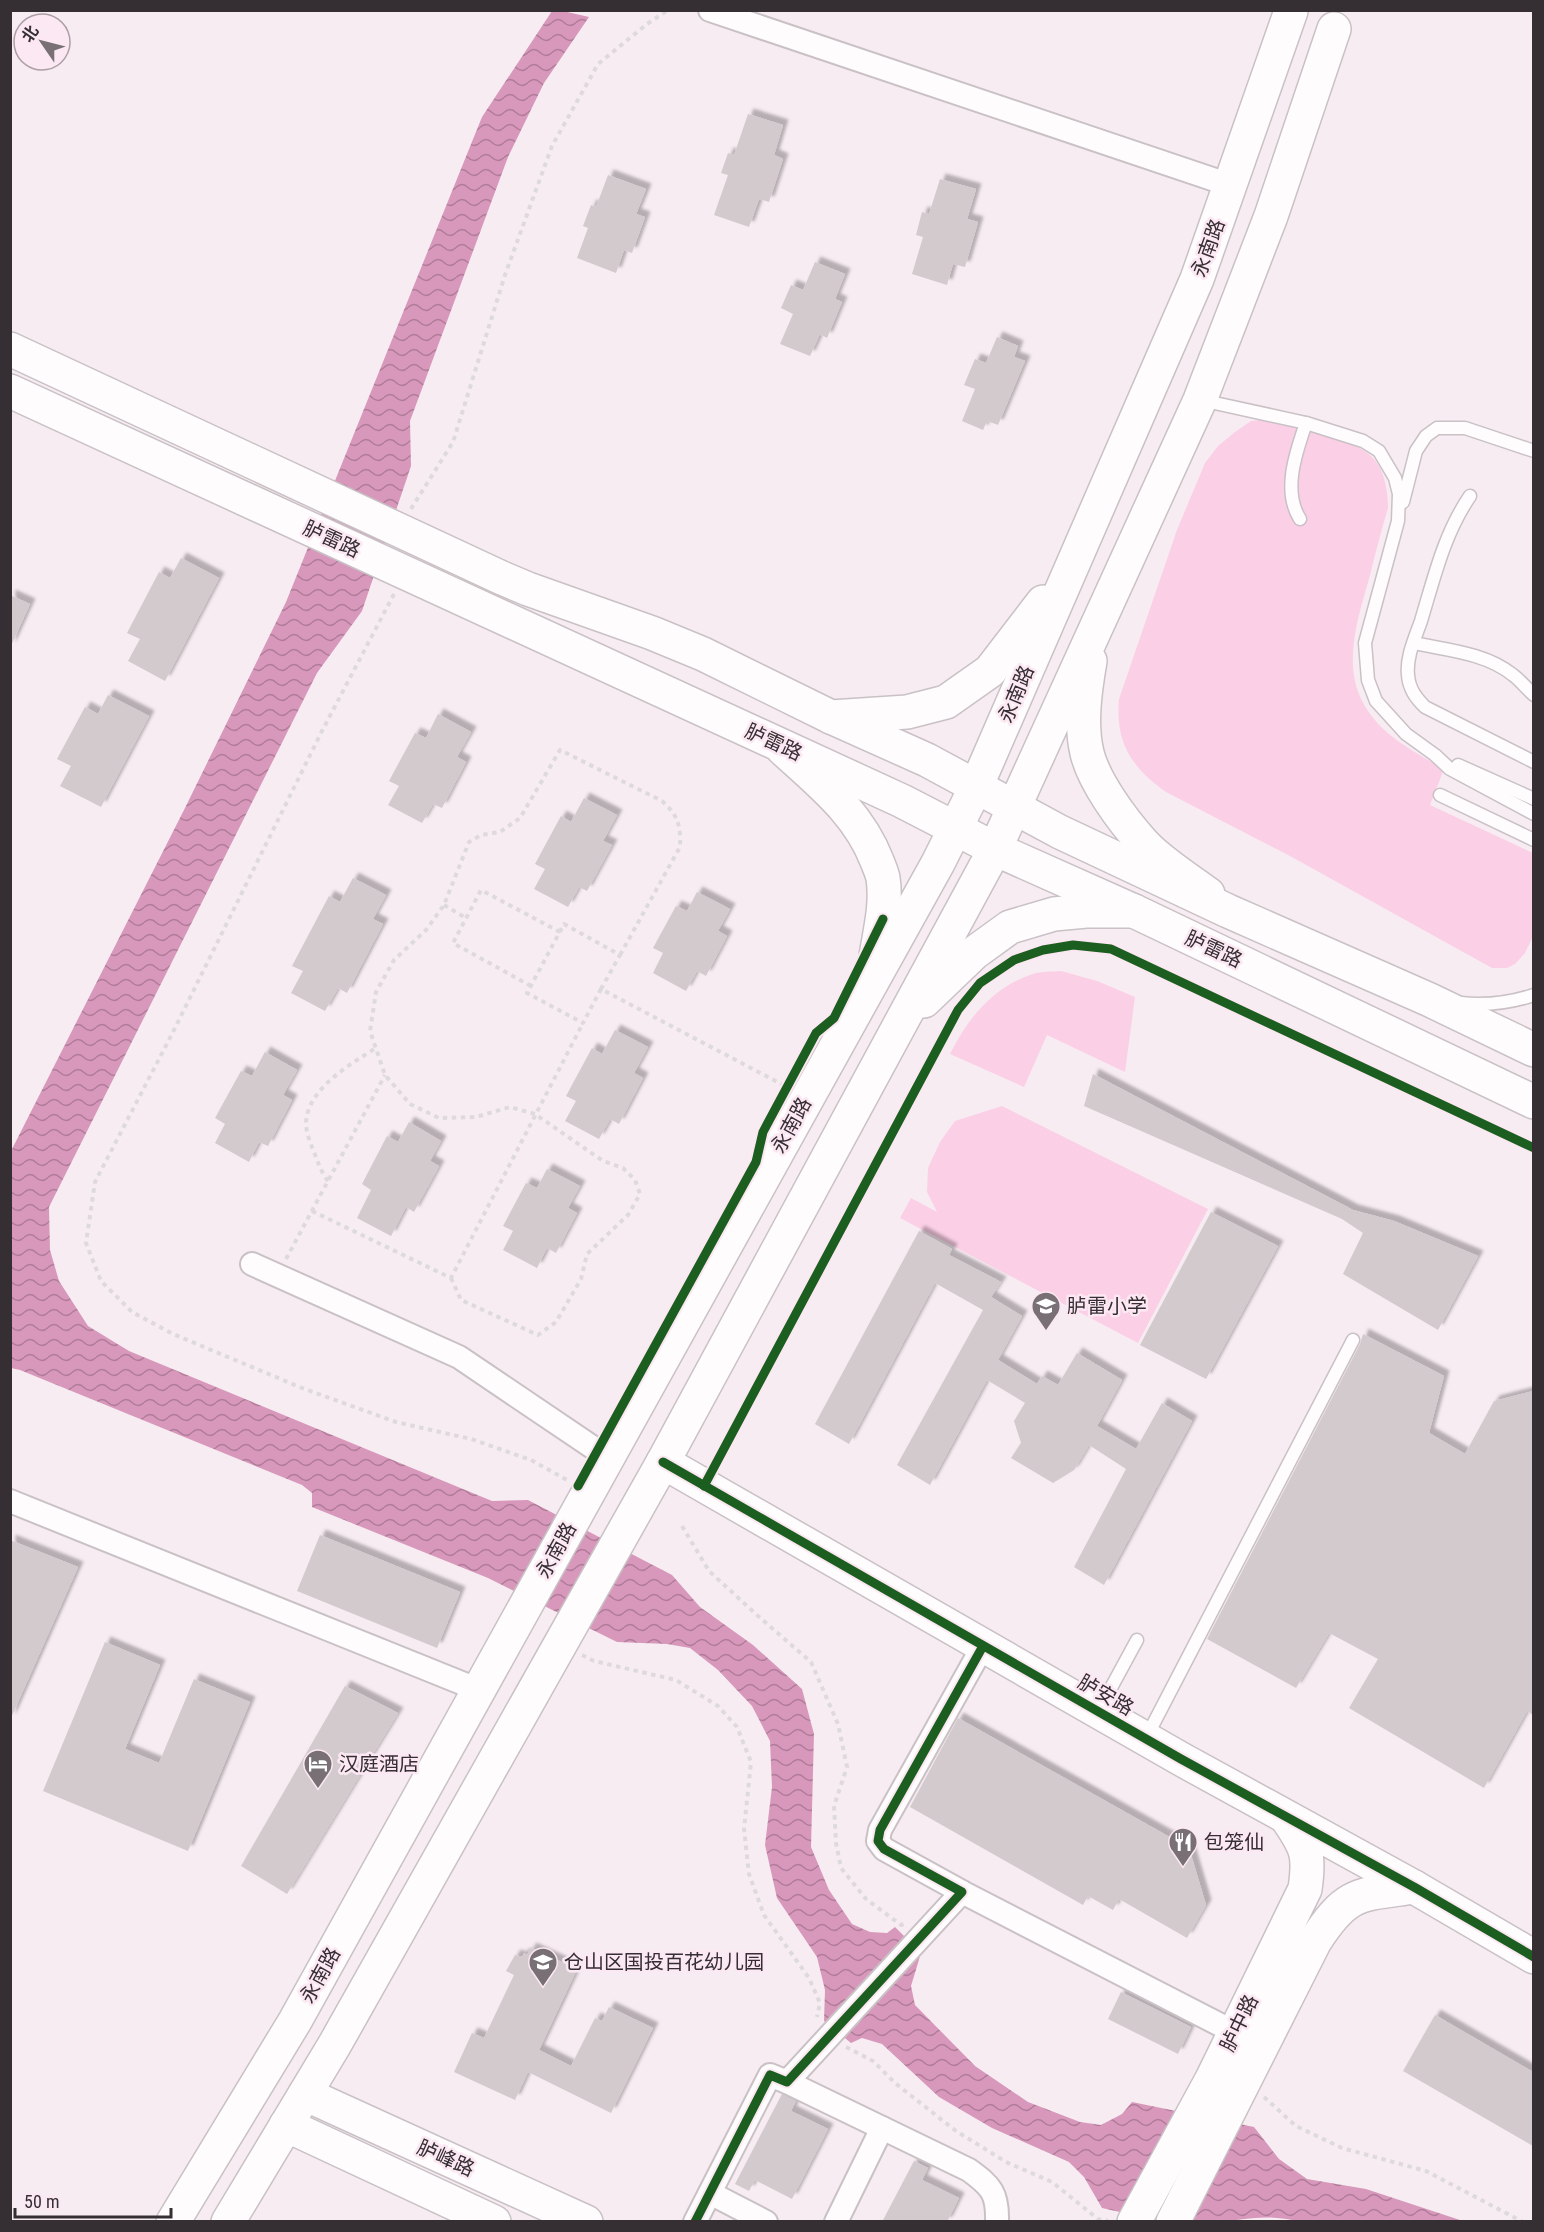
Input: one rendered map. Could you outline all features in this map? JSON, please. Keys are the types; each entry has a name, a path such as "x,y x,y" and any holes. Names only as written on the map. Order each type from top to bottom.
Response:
{"main road":[{"name":"永南路","path":"173,2222 295,2021 871,982 976,788 1197,279 1291,11"},
{"path":"228,2222 335,2044 634,1514 995,849 1200,400 1271,216 1334,29"},
{"name":"胪雷路","path":"10,349 528,589 652,633 703,654 831,717 927,760 1060,832 1430,1000 1533,1050"},
{"name":"胪雷路","path":"10,391 902,801 995,849 1134,911 1533,1102"},
{"path":"831,717 907,712 946,702 990,671 1073,563"},
{"path":"1096,625 1087,677 1084,718 1087,753 1096,776 1144,844 1228,910"},
{"path":"777,744 844,805 860,828 877,861 883,878 883,919 871,982"},
{"path":"895,1034 933,990 974,953 1010,927 1054,914 1134,911"},
{"name":"胪安路","path":"663,1462 1145,1739 1288,1820 1414,1887 1533,1957"},
{"name":"胪中路","path":"1173,2222 1229,2091 1234,2032 1305,1889 1309,1864 1302,1840 1288,1820"},
{"name":"胪中路","path":"1134,2222 1229,2091 1333,1915 1342,1905 1356,1897 1414,1887"},
{"name":"胪峰路","path":"305,2094 586,2222"},
{"name":"胪峰路","path":"286,2125 494,2222"}],"street":[{"path":"710,10 1230,185"},
{"path":"252,1264 459,1357 607,1457"},
{"path":"10,1501 479,1690"},
{"path":"983,1646 880,1830 878,1841 884,1849 962,1892 1234,2032"},
{"path":"787,2082 962,1892"},
{"path":"695,2222 770,2075 969,2170 987,2182 994,2193 998,2207 997,2222"},
{"path":"836,2222 882,2128"},
{"path":"710,2193 766,2222"}],"lane":[{"path":"1200,400 1306,423 1363,441 1379,451 1395,478 1399,494 1398,521"},
{"path":"1300,519 1293,509 1290,496 1294,467 1306,423"},
{"path":"1533,451 1465,428 1437,428 1426,436 1416,451 1365,643 1368,680 1376,701 1406,734 1450,769 1533,814"},
{"path":"1470,496 1445,544 1409,656 1407,677 1415,696 1425,707 1533,762"},
{"path":"1414,643 1472,655 1493,662 1513,675 1533,695"},
{"path":"1435,755 1533,799"},
{"path":"1440,795 1533,840"},
{"path":"1430,1000 1492,1004 1516,1000 1533,994"},
{"path":"1145,1739 1353,1340"},
{"path":"1098,1712 1137,1640"}],"path":[{"path":"398,530 453,442 505,275 552,146 598,64 668,10"},
{"path":"405,573 322,731 172,1034 95,1182 86,1242 101,1281 132,1312 173,1334 302,1388 396,1422 471,1439 531,1460 588,1492"},
{"path":"312,1211 451,1278 461,1300 538,1335 556,1322 581,1279 587,1254 628,1215 640,1194 635,1180 623,1168 603,1161 535,1113 510,1107 476,1117 439,1118 410,1104 385,1075 370,1031 376,992 394,960 426,930 444,905 469,842 481,835 500,832 520,818 560,750 662,801 674,812 681,832 680,847 535,1113 451,1278"},
{"path":"531,986 453,943 466,918 482,890 560,932"},
{"path":"444,905 466,918"},
{"path":"583,1023 527,993 564,924 620,955"},
{"path":"601,989 790,1082 782,1096"},
{"path":"328,1181 322,1172 307,1134 307,1115 318,1095 336,1074 376,1048"},
{"path":"277,1275 385,1075"},
{"path":"682,1526 709,1570 811,1662 838,1724 847,1767 834,1806 836,1843 841,1868 866,1899 891,1918"},
{"path":"560,1644 594,1661 676,1680 718,1706 738,1727 751,1762 744,1829 749,1874 764,1915 809,1978 820,2003"},
{"path":"862,2055 956,2131 1006,2162 1052,2182 1098,2219 1108,2222"},
{"path":"1229,2091 1342,2148 1426,2171 1523,2222"}],"shaded area":[{"path":"1269,419 1324,434 1353,445 1374,459 1381,470 1388,508 1356,629 1353,663 1355,679 1360,696 1375,721 1403,744 1444,769 1430,805 1533,853 1533,936 1525,953 1515,964 1507,968 1492,968 1290,856 1166,792 1144,774 1128,753 1120,729 1119,699 1177,530 1205,463 1218,446 1251,421"},
{"path":"1061,971 1097,981 1135,997 1125,1072 1047,1035 1024,1087 950,1054 965,1028 983,1005 1006,987 1033,974"},
{"path":"1002,1106 1208,1209 1138,1343 900,1218 911,1198 937,1212 927,1192 928,1168 940,1142 955,1121"}],"water":[{"path":"552,11 589,17 544,83 508,157 410,421 411,466 362,611 317,673 49,1207 50,1250 59,1281 88,1326 129,1351 492,1501 528,1500 672,1575 700,1607 753,1645 802,1689 814,1734 811,1847 829,1890 852,1924 870,1932 887,1933 895,1927 921,1953 911,1986 915,2005 975,2066 1028,2102 1080,2122 1101,2125 1122,2114 1132,2102 1254,2127 1279,2159 1307,2179 1366,2189 1463,2221 1300,2222 1270,2217 1191,2223 1102,2208 1084,2177 1069,2162 992,2128 939,2097 882,2044 862,2038 851,2043 824,2021 825,1990 817,1957 777,1898 765,1845 772,1787 770,1741 752,1706 718,1670 690,1648 667,1644 617,1642 488,1578 312,1507 312,1493 302,1485 11,1368 10,1153 185,808 286,602 482,117"}],"building":[{"path":"748,114 783,125 774,155 783,159 769,202 759,199 749,227 714,215 728,175 721,173 728,153 734,155"},
{"path":"608,175 646,189 636,214 645,217 632,253 624,250 616,273 577,258 588,228 583,226 591,205 596,207"},
{"path":"940,179 976,189 967,219 978,222 965,267 953,264 947,285 912,274 923,237 916,235 922,212 929,214"},
{"path":"815,262 845,274 835,299 842,302 827,338 820,334 810,356 780,344 793,314 781,308 791,285 803,290"},
{"path":"997,337 1018,346 1014,357 1025,361 998,425 987,421 983,430 962,421 975,389 964,385 975,359 986,363"},
{"path":"181,558 219,578 165,681 128,661 140,639 127,633 159,572 170,578"},
{"path":"10,595 30,604 10,648"},
{"path":"108,695 149,716 101,807 60,786 71,766 57,759 85,707 98,714"},
{"path":"438,714 471,732 457,757 466,762 442,808 433,804 422,823 388,805 399,786 389,781 415,733 426,738"},
{"path":"584,798 617,815 603,841 612,845 587,891 579,887 568,907 534,889 545,869 535,864 561,816 571,822"},
{"path":"353,878 386,895 373,919 383,924 347,993 338,988 325,1011 291,993 303,971 292,966 329,896 340,902"},
{"path":"697,892 730,909 718,931 727,936 706,976 697,971 686,991 653,973 663,953 653,948 676,906 687,911"},
{"path":"615,1030 648,1047 634,1073 643,1078 619,1124 610,1119 599,1139 565,1121 576,1101 566,1096 592,1048 602,1054"},
{"path":"265,1052 297,1070 283,1095 292,1100 268,1146 259,1142 249,1162 215,1143 225,1124 215,1118 241,1071 252,1076"},
{"path":"1093,1074 1353,1210 1394,1221 1478,1256 1438,1330 1343,1274 1363,1233 1342,1219 1084,1106"},
{"path":"409,1122 441,1141 430,1161 439,1166 414,1212 406,1207 391,1236 357,1218 371,1190 362,1184 387,1136 398,1142"},
{"path":"547,1169 580,1186 568,1208 577,1213 556,1253 547,1248 537,1268 503,1250 513,1231 503,1226 526,1183 537,1188"},
{"path":"1211,1212 1278,1246 1206,1379 1140,1345"},
{"path":"919,1231 952,1249 949,1255 1001,1282 991,1297 1022,1316 998,1360 1037,1384 1042,1376 1058,1385 1077,1353 1122,1380 1097,1426 1136,1449 1162,1403 1192,1421 1104,1585 1074,1567 1126,1469 1089,1445 1074,1470 1053,1483 1011,1458 1021,1443 1014,1421 1025,1403 987,1380 930,1485 897,1465 983,1310 935,1283 849,1444 815,1424"},
{"path":"1363,1334 1444,1376 1429,1433 1465,1454 1494,1401 1533,1391 1533,1715 1527,1711 1484,1788 1349,1708 1378,1659 1329,1633 1296,1688 1207,1639 1360,1344"},
{"path":"320,1535 460,1592 437,1648 297,1591"},
{"path":"10,1540 78,1567 10,1720"},
{"path":"105,1642 160,1665 125,1749 159,1763 194,1679 250,1702 188,1851 43,1791"},
{"name":"汉庭酒店","path":"345,1686 398,1713 287,1894 241,1866"},
{"path":"958,1718 1189,1848 1206,1905 1187,1938 1119,1899 1113,1910 1088,1896 1083,1905 910,1807"},
{"path":"531,1948 577,1969 539,2050 571,2066 595,2018 602,2021 609,2007 653,2028 611,2113 528,2072 515,2100 454,2072 472,2033 484,2038 514,1975 506,1971 515,1955 522,1957 524,1953 527,1955"},
{"path":"1121,1992 1191,2027 1178,2054 1108,2019"},
{"path":"1435,2015 1533,2072 1533,2146 1403,2071"},
{"path":"782,2094 796,2101 791,2111 828,2129 792,2199 755,2180 749,2191 735,2184"},
{"path":"914,2161 928,2168 922,2180 959,2198 947,2222 882,2222"}],"cycle path":[{"path":"578,1486 756,1162 763,1132 816,1033 834,1018 883,919"},
{"path":"704,1486 958,1010 980,983 1014,960 1043,950 1073,945 1111,949 1534,1148"},
{"path":"663,1462 1181,1759 1414,1887 1534,1957"},
{"path":"695,2222 770,2075 787,2082 962,1892 884,1849 878,1841 880,1830 983,1646"}],"place":[{"name":"胪雷小学","path":"1046,1332"},
{"name":"汉庭酒店","path":"318,1790"},
{"name":"包笼仙","path":"1183,1868"},
{"name":"仓山区国投百花幼儿园","path":"543,1988"}]}
